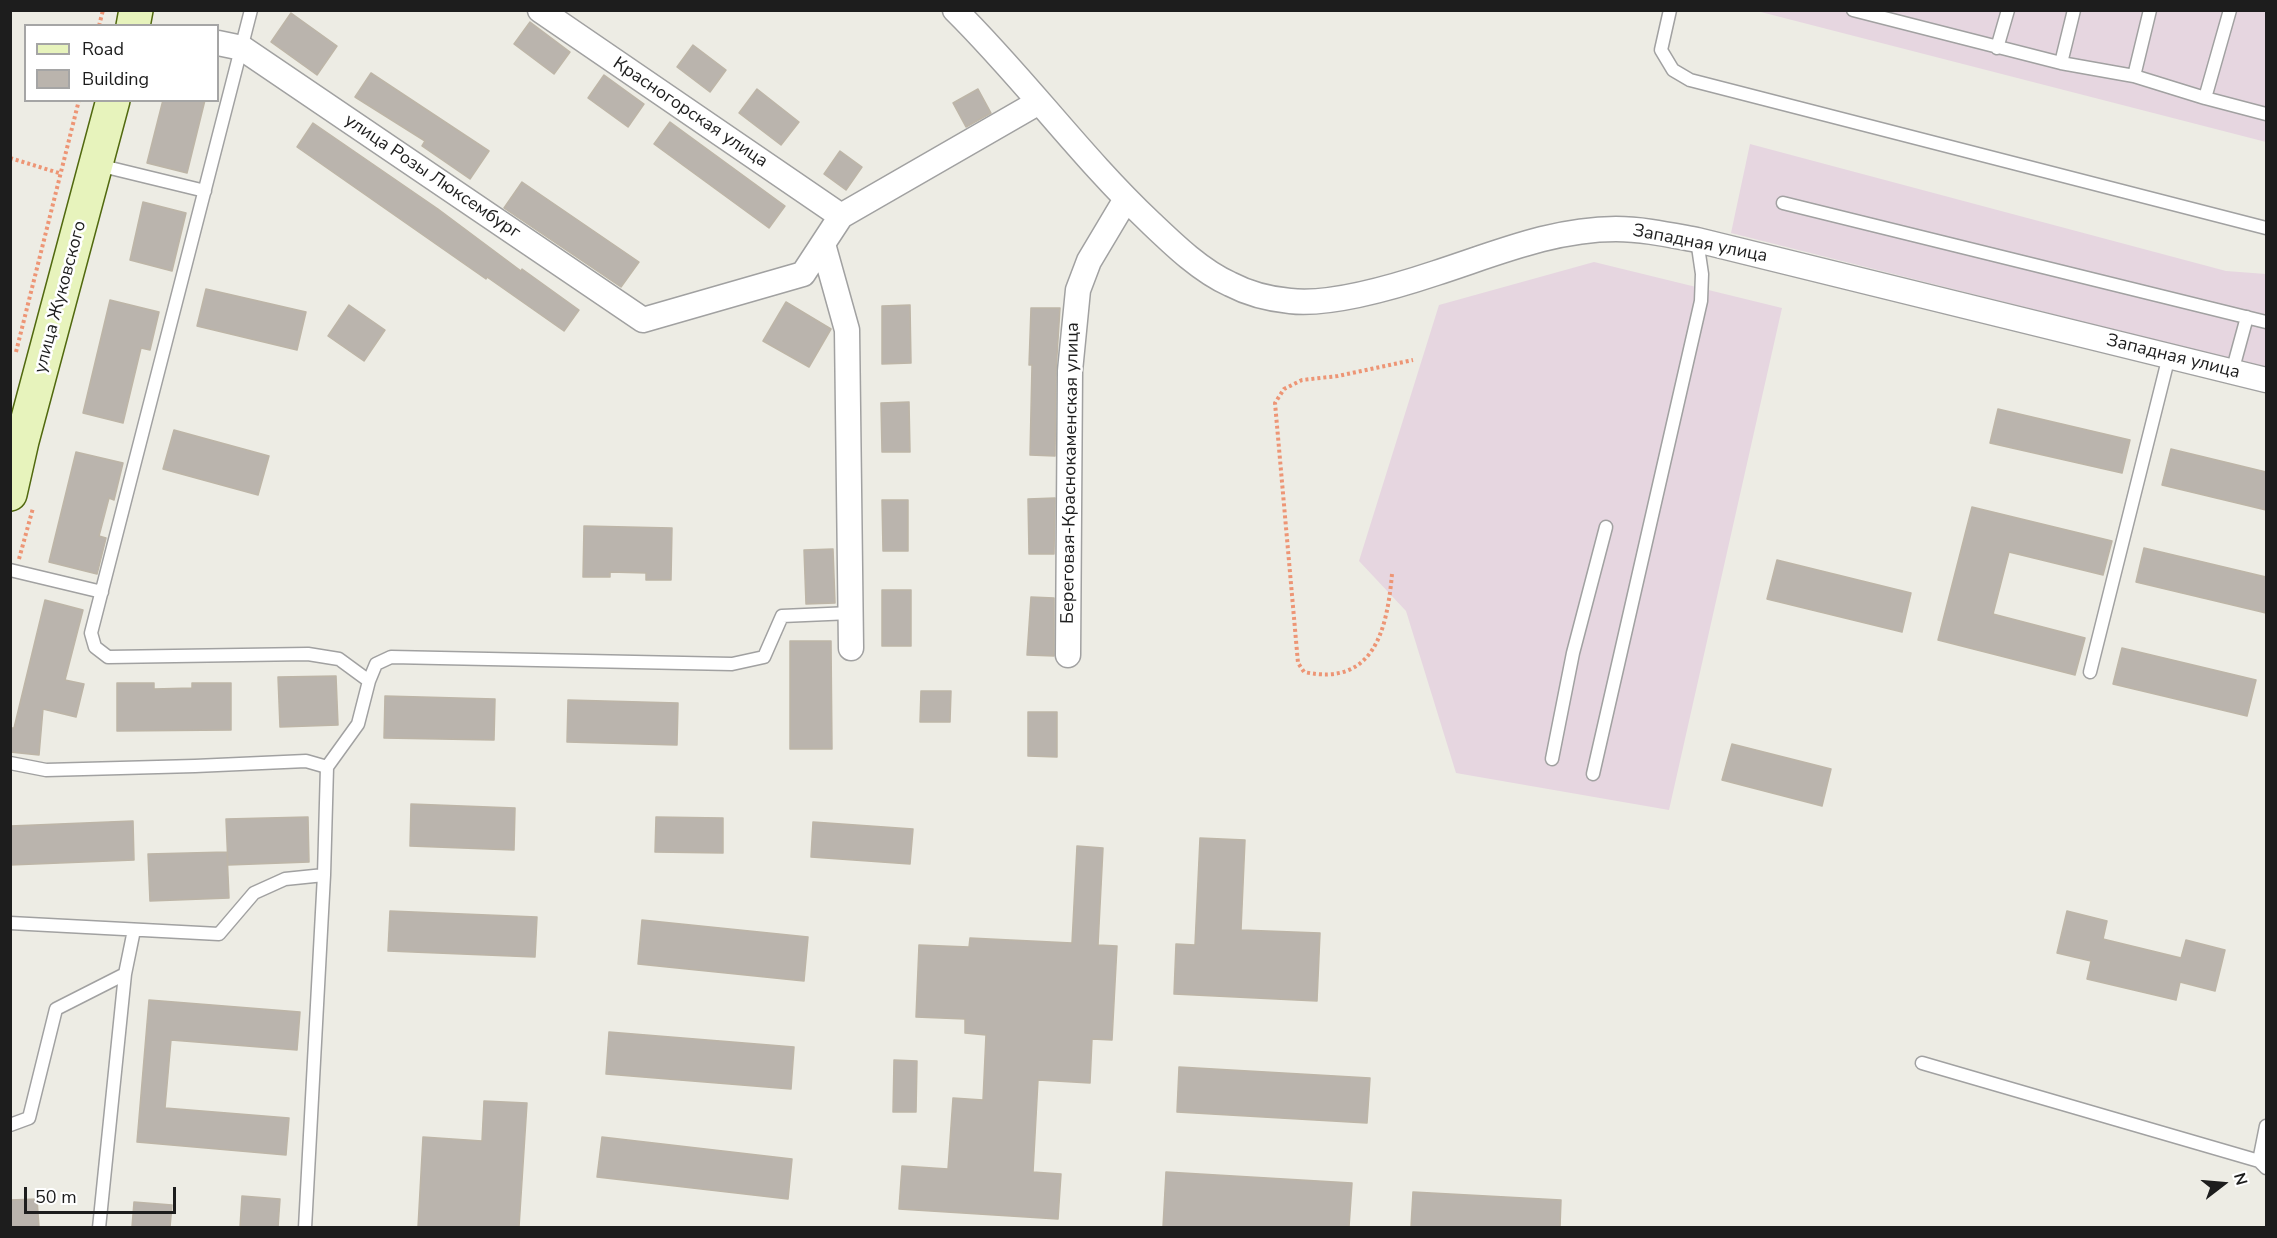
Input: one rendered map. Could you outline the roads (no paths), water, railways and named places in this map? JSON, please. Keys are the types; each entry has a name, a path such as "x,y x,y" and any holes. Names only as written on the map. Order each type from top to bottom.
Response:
{"street":[{"name":"Красногорская улица","path":"540,10 841,216"},
{"path":"955,10 984,39 1126,199"},
{"name":"улица Розы Люксембург","path":"219,43 242,48 643,320 803,274 823,244"},
{"name":"улица Жуковского","path":"10,494 112,102"},
{"path":"851,648 847,330 823,244 841,216 1039,102"},
{"name":"Западная улица","path":"1126,199 1187,254 1228,284 1258,296 1293,302 1359,294 1435,273 1551,236 1615,229 1642,230 1696,240 2266,380"},
{"name":"Береговая-Краснокаменская улица","path":"1068,655 1070,372 1078,290 1089,261 1126,199"}],"lane":[{"path":"251,10 92,633 95,647 108,657 308,654 339,659 369,681"},
{"path":"1670,10 1660,50 1673,70 1690,80 2266,228"},
{"path":"1853,10 1997,48 2061,63 2134,76 2266,114"},
{"path":"1997,48 2007,10"},
{"path":"2061,63 2074,10"},
{"path":"2134,76 2150,10"},
{"path":"2205,98 2230,10"},
{"path":"96,164 205,190"},
{"path":"1783,203 2266,322"},
{"path":"1593,774 1701,301 1702,274 1696,240"},
{"path":"2232,372 2247,317"},
{"path":"2090,672 2169,356"},
{"path":"1552,759 1573,653 1606,527"},
{"path":"10,570 102,592"},
{"path":"305,1227 324,875 327,767 358,724 369,681 376,664 391,657 732,664 764,657 782,616 851,613"},
{"path":"10,763 46,770 306,761 327,767"},
{"path":"10,923 219,934 254,893 285,879 324,875"},
{"path":"99,1227 125,974 134,930"},
{"path":"10,1125 29,1118 56,1008 125,974"},
{"path":"1922,1063 2263,1164 2266,1126"}]}
